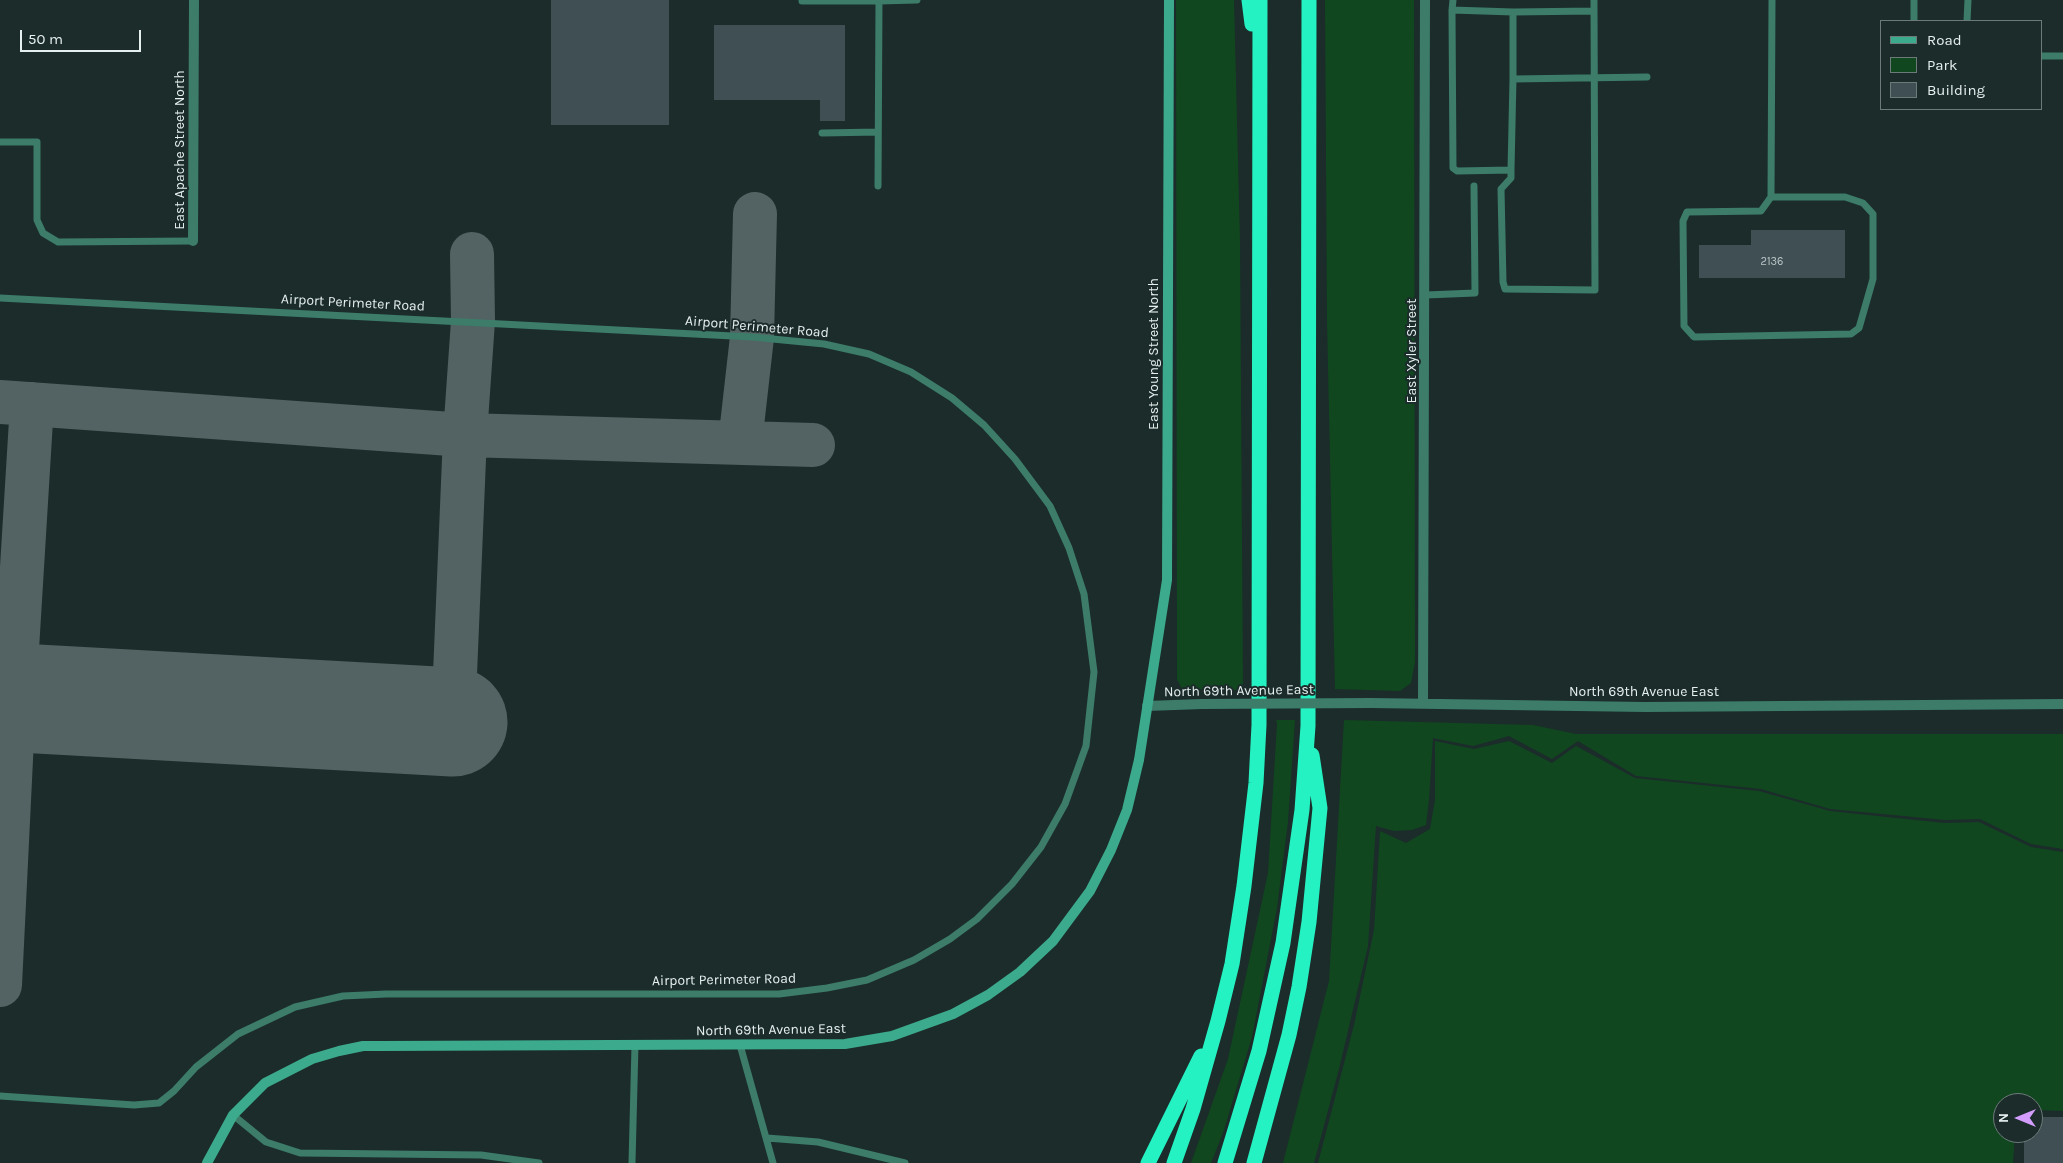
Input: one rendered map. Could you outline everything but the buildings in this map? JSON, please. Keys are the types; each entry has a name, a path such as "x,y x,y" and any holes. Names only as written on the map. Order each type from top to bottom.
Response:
{"highway":[{"path":"1249,0 1260,121"},
{"path":"1174,1163 1193,1109 1232,964 1244,886 1256,783 1259,725 1260,0"},
{"path":"1225,1163 1259,1051 1283,943 1302,810 1308,726 1309,0"},
{"path":"1254,1163 1277,1083 1297,997 1313,884 1320,808 1308,726"},
{"path":"1148,1163 1218,1021"}],"street":[{"name":"East Apache Street North","path":"194,0 194,240"},
{"name":"East Young Street North","path":"1147,706 1167,580 1169,0"},
{"name":"East Xyler Street","path":"1424,703 1425,0"},
{"name":"North 69th Avenue East","path":"207,1163 233,1115 265,1083 312,1058 355,1048 392,1046 845,1044 892,1036 953,1014 988,995 1020,972 1053,941 1090,891 1111,850 1127,810 1139,760 1147,706 1371,703 1645,707 2063,704"}],"lane":[{"path":"802,1 917,0"},
{"path":"1453,0 1453,168 1457,172 1511,170"},
{"path":"1513,12 1511,178 1502,189 1503,282 1505,289 1595,290 1594,0"},
{"path":"1771,197 1845,197 1863,203 1873,214 1873,279 1859,328 1851,334 1694,337 1684,326 1683,221 1687,212 1760,211 1771,197 1772,0"},
{"path":"1914,0 1914,20"},
{"path":"1968,0 1968,20"},
{"path":"878,186 879,1"},
{"path":"1452,10 1513,12 1594,11"},
{"path":"2043,56 2063,56"},
{"path":"1513,79 1646,77"},
{"path":"822,133 878,132"},
{"path":"0,142 37,142 37,220 43,233 58,242 194,240"},
{"path":"1426,295 1476,293 1474,186"},
{"name":"Airport Perimeter Road","path":"0,298 752,337 824,344 870,354 911,372 952,398 971,414 984,425 1015,459 1050,506 1069,548 1084,594 1094,672 1086,746 1065,804 1040,847 1012,884 977,918 950,938 914,960 867,980 827,988 778,994 406,994 342,996 295,1007 238,1034 196,1067 174,1091 159,1103 134,1105 0,1096"},
{"path":"632,1163 634,1045"},
{"path":"740,1045 773,1163"},
{"path":"233,1115 266,1142 300,1153 481,1155 538,1163"},
{"path":"767,1138 818,1142 905,1163"},
{"path":"300,1153 300,1163"}],"green space":[{"path":"1176,0 1234,0 1240,241 1243,690 1182,689 1177,679"},
{"path":"1325,0 1414,0 1415,662 1411,683 1400,691 1335,689 1327,320"},
{"path":"1276,720 1295,720 1288,822 1277,908 1252,1037 1223,1133 1211,1163 1191,1163 1228,1059 1268,873"},
{"path":"1344,720 1533,725 1576,734 2063,734 2063,849 2031,844 1980,819 1945,820 1830,809 1761,789 1636,776 1578,741 1552,759 1509,736 1473,746 1433,738 1426,825 1412,830 1394,831 1376,826 1368,946 1339,1069 1314,1163 1283,1163 1329,981"},
{"path":"1435,741 1474,749 1509,741 1552,763 1576,746 1635,778 1759,791 1830,811 1944,823 1979,822 2031,847 2063,852 2063,1111 2043,1110 2043,1093 1993,1093 1993,1143 2014,1143 2013,1163 1318,1163 1354,1025 1374,930 1380,831 1406,843 1430,829 1435,800"}],"taxiway":[{"path":"740,443 752,337 755,214"},
{"path":"453,722 465,435 473,321 472,254"},
{"path":"0,402 465,435 813,445"},
{"path":"0,985 14,698 32,404"}],"runway":[{"path":"0,697 453,722"}]}
